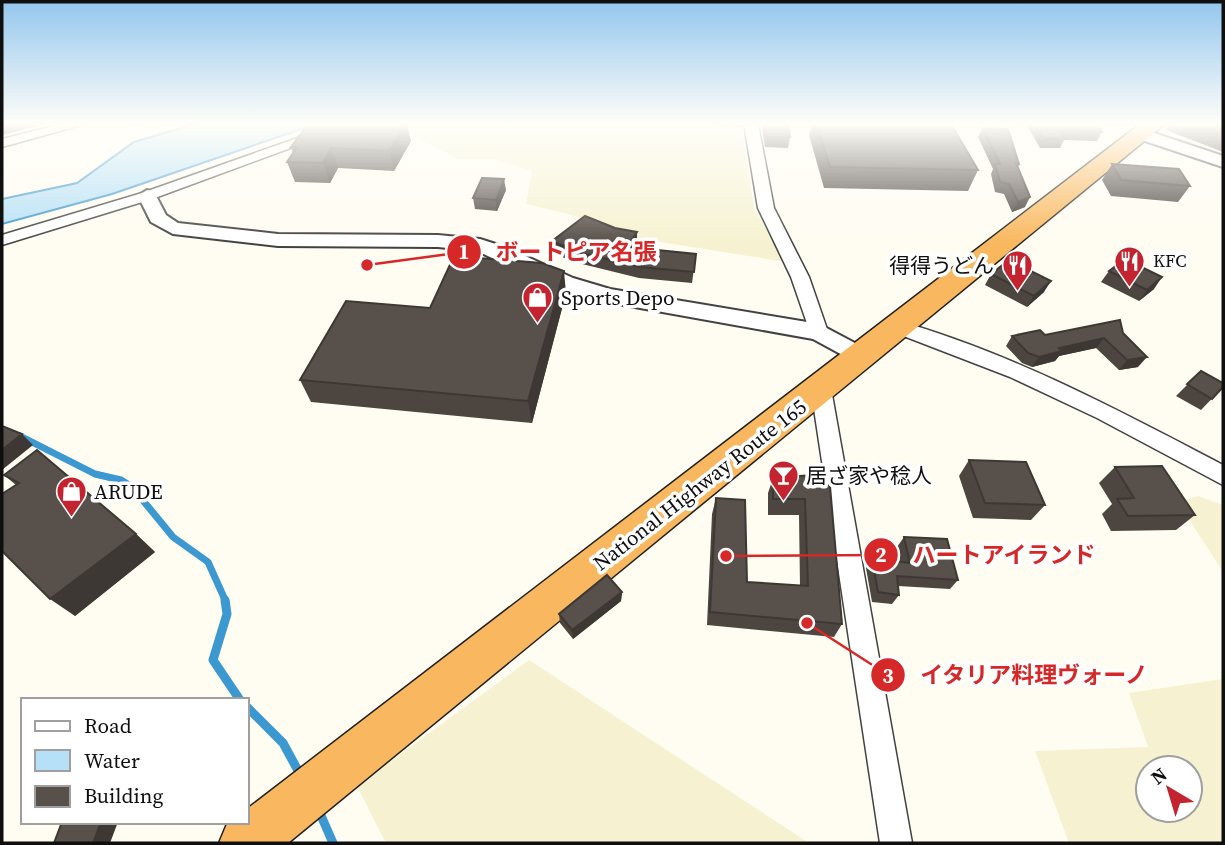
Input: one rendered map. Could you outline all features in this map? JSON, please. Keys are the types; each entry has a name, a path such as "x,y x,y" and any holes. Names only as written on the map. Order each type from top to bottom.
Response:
{"highway":[{"name":"National Highway Route 165","path":"246,843 821,389 895,326 1104,163"}],"street":[{"path":"2,240 147,196 239,163"},
{"path":"758,163 766,208 800,277 819,332"},
{"path":"147,196 158,218 173,228 278,240 438,241 480,245 501,252 565,283 610,296 819,332 859,356"},
{"path":"895,326 1017,372 1104,412 1223,476"},
{"path":"821,389 896,843"}],"shaded area":[{"path":"508,163 747,163 754,208 786,262 623,236 572,215 526,204 532,171"},
{"path":"1198,496 1223,505 1223,572 1178,502"},
{"path":"529,660 809,843 386,843 357,786"},
{"path":"1223,679 1223,843 1069,843 1035,751 1148,747 1129,693"}],"water":[{"path":"104,163 201,163 112,194 2,224 2,199 77,183"}],"building":[{"path":"829,163 974,163 978,170 830,167"},
{"path":"1016,163 1030,197 1018,202 1009,184 1000,182 995,164"},
{"path":"1112,164 1179,169 1190,186 1121,180"},
{"path":"482,178 504,179 496,200 473,198"},
{"path":"585,216 615,228 637,232 627,247 696,254 694,272 640,267 573,251 552,241"},
{"path":"454,256 542,263 564,271 528,401 300,380 346,301 430,308"},
{"path":"1125,259 1162,277 1147,290 1109,271"},
{"path":"1009,260 1051,281 1034,296 991,274"},
{"path":"1120,320 1123,333 1147,357 1127,360 1104,338 1059,348 1062,351 1039,357 1028,353 1012,336 1040,330 1045,335"},
{"path":"1201,371 1223,383 1223,387 1212,399 1187,384"},
{"path":"2,426 22,434 2,450"},
{"path":"37,450 136,534 50,599 2,551 2,494 19,483 4,475"},
{"path":"969,460 1026,462 1045,505 985,503"},
{"path":"1162,466 1195,515 1128,516 1117,499 1134,498 1115,467"},
{"path":"813,475 830,486 842,624 710,612 716,498 745,500 747,582 808,586 805,499 773,499 773,478"},
{"path":"904,537 947,539 958,580 897,576 899,595 878,592 872,558 910,563"},
{"path":"607,575 622,592 572,630 559,614"},
{"path":"61,824 100,824 93,843 54,843"}],"waterway":[{"path":"20,436 95,474 121,480 132,487 173,537 208,562 226,602"},
{"path":"225,600 227,614 213,660 239,698"},
{"path":"248,708 283,743 301,776"},
{"path":"319,811 333,843"}],"place":[{"name":"ボートピア名張","path":"367,265"},
{"name":"KFC","path":"1130,288"},
{"name":"得得うどん","path":"1017,293"},
{"name":"Sports Depo","path":"538,325"},
{"name":"居ざ家や稔人","path":"783,503"},
{"name":"ARUDE","path":"71,519"},
{"name":"ハートアイランド","path":"726,556"},
{"name":"イタリア料理ヴォーノ","path":"807,623"}]}
